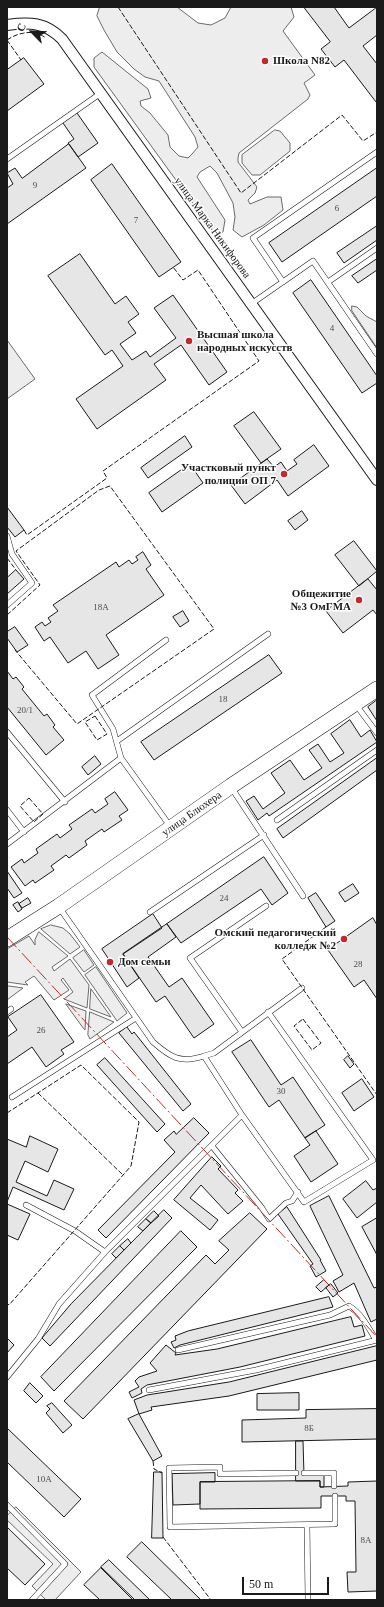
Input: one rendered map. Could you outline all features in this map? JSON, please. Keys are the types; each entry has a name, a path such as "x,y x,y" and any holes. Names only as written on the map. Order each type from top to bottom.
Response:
{"street":[{"name":"улица Марка Никифорова","path":"7,25 23,23 38,24 49,28 62,39 377,480"},
{"name":"улица Блюхера","path":"7,939 59,906 231,786 377,689"}],"lane":[{"path":"7,159 101,93"},
{"path":"283,282 253,238 377,152"},
{"path":"328,282 377,248"},
{"path":"251,304 313,261 377,354"},
{"path":"7,536 12,554 32,582 7,604"},
{"path":"117,741 268,634"},
{"path":"166,640 92,695 113,729 120,758 163,815 171,829"},
{"path":"355,704 377,734"},
{"path":"7,732 65,802"},
{"path":"277,820 377,750"},
{"path":"7,844 65,802 120,758"},
{"path":"231,786 303,896"},
{"path":"7,810 24,832"},
{"path":"150,912 264,835"},
{"path":"59,906 153,1042 164,1052 178,1059 191,1061 214,1053 302,988"},
{"path":"242,1032 190,958 266,906"},
{"path":"204,1056 242,1115 304,1202 373,1160 268,1012"},
{"path":"12,1097 136,1018"},
{"path":"7,1377 38,1339 59,1304 105,1252 242,1115"},
{"path":"212,1146 262,1208 269,1219 286,1203 292,1201 298,1192"},
{"path":"26,1205 75,1231 105,1252"},
{"path":"148,1390 256,1370 376,1340 364,1319 349,1306 330,1315 178,1350"},
{"path":"296,1473 220,1474 220,1467 169,1468 170,1527 335,1524 335,1496"},
{"path":"304,1473 334,1472 334,1486"},
{"path":"7,1505 65,1564 32,1600"},
{"path":"307,1525 308,1600"}],"shaded area":[{"path":"100,7 177,7 198,23 211,25 225,18 231,7 291,7 294,17 283,31 315,75 304,83 310,95 308,99 239,153 238,158 238,162 257,187 255,193 248,200 250,204 267,197 281,197 283,210 264,225 242,237 233,230 235,217 233,203 217,173 210,166 200,172 197,177 225,220 223,232 219,235 215,234 94,67 94,58 102,52 148,89 151,98 140,101 141,106 150,113 168,135 170,147 179,156 188,158 198,147 195,137 159,81 145,77 134,69 117,52 97,16"},
{"path":"275,130 280,131 290,143 290,151 260,175 252,175 242,163 242,155"},
{"path":"352,306 357,307 366,316 377,322 377,348 352,311"},
{"path":"7,340 35,379 7,399"},
{"path":"51,925 63,928 70,934 80,947 70,954 41,929"},
{"path":"39,932 68,956 52,967 54,971 70,959 89,985 87,1008 64,999 73,992 63,978 61,980 69,990 54,1000 34,976 25,982 28,985 7,982 7,949 29,936 35,945 35,940"},
{"path":"84,950 94,965 84,972 73,958"},
{"path":"96,967 127,1013 117,1021 85,975"},
{"path":"7,986 9,986 23,988 7,1000"},
{"path":"91,989 111,1017 90,1009"},
{"path":"66,1004 86,1011 85,1030 84,1029"},
{"path":"90,1012 114,1022 90,1039 88,1035"},
{"path":"16,1507 81,1572 55,1600 46,1600 32,1586 53,1564 7,1520 7,1516"}],"building":[{"path":"304,7 334,7 349,28 377,7 377,35 363,46 377,64 377,102 344,60 335,67 321,49 330,42"},
{"path":"24,58 44,84 7,111 7,70"},
{"path":"77,113 98,143 78,157 68,143 74,139 63,123"},
{"path":"69,144 86,168 7,224 7,188 13,184 7,173 15,168 22,178"},
{"path":"112,164 181,262 159,277 91,180"},
{"path":"377,168 377,196 282,262 269,243"},
{"path":"377,226 377,240 344,263 337,253"},
{"name":"Высшая школа народных искусств","path":"80,254 115,304 126,296 139,314 128,322 136,333 120,344 132,360 146,351 150,357 176,338 154,308 173,295 227,372 209,385 181,345 154,364 166,380 97,429 76,399 123,366 112,350 105,355 48,276"},
{"path":"377,259 377,270 358,283 352,276"},
{"path":"311,280 377,376 377,383 362,393 293,293"},
{"path":"254,412 281,449 261,463 234,426"},
{"path":"185,436 192,447 148,478 141,468"},
{"path":"314,445 329,466 288,496 277,480 245,504 231,485 267,459 274,467 281,462 287,471 297,464 294,460"},
{"path":"190,464 203,483 162,512 149,493"},
{"path":"7,507 24,530 15,537 7,527"},
{"path":"302,511 308,520 295,530 288,521"},
{"path":"354,541 377,571 359,586 335,555"},
{"path":"143,552 151,565 146,569 164,595 106,635 119,655 98,669 86,651 68,663 50,637 44,641 35,627 42,622 45,626 51,622 48,618 58,611 53,605 116,562 119,567 129,560 132,564 138,560 136,557"},
{"path":"16,570 24,579 7,594 7,578"},
{"name":"Общежитие №3 ОмГМА","path":"368,579 377,590 377,615 373,610 343,633 326,611"},
{"path":"183,611 189,621 180,627 173,617"},
{"path":"15,627 28,645 17,652 7,638 7,632"},
{"path":"269,655 282,673 154,760 141,742"},
{"path":"7,671 13,679 16,677 24,687 22,689 44,716 47,714 55,725 53,727 64,740 46,755 7,707"},
{"path":"376,701 377,702 377,721 368,707"},
{"path":"350,720 361,737 370,730 377,742 269,816 267,813 258,820 246,801 254,796 263,809 285,793 271,773 290,760 304,780 322,768 309,750 318,744 330,762 344,753 331,734"},
{"path":"95,756 101,764 88,775 82,767"},
{"path":"377,758 377,770 283,838 277,829"},
{"path":"115,792 128,810 119,816 122,820 104,832 102,829 85,841 87,845 69,858 66,855 51,866 54,870 35,883 33,880 25,886 11,867 22,859 24,863 38,853 36,849 57,834 60,838 72,829 69,825 92,809 95,813 108,804 105,799"},
{"path":"264,857 288,893 272,905 261,889 181,943 167,924"},
{"path":"7,871 22,893 14,898 7,888"},
{"path":"353,884 359,893 345,902 339,893"},
{"path":"316,893 335,921 326,927 308,898"},
{"path":"28,898 31,903 22,908 19,904"},
{"path":"18,902 22,909 18,912 13,905"},
{"path":"153,914 162,928 123,954 139,978 127,987 102,949"},
{"name":"Омский педагогический колледж №2","path":"373,918 377,925 377,999 364,980 354,987 328,950"},
{"path":"167,924 176,937 148,957 169,987 182,978 214,1024 194,1038 165,996 156,1002 123,954"},
{"path":"41,995 74,1042 61,1050 64,1054 46,1067 32,1047 7,1064 7,1037 17,1030 8,1017"},
{"path":"127,1027 132,1034 134,1032 191,1104 183,1111 119,1033"},
{"path":"251,1040 281,1085 293,1077 325,1125 305,1138 279,1100 269,1107 232,1052"},
{"path":"348,1056 354,1064 350,1068 344,1060"},
{"path":"105,1058 165,1124 157,1132 97,1065"},
{"path":"362,1079 374,1097 354,1111 342,1093"},
{"path":"194,1118 209,1133 106,1238 98,1230 175,1152 164,1140 174,1131 176,1134"},
{"path":"316,1131 338,1164 311,1182 294,1156 310,1145 305,1138"},
{"path":"30,1136 58,1149 48,1172 25,1161 16,1182 47,1196 54,1180 74,1189 64,1210 13,1187 7,1202 7,1139 26,1147"},
{"path":"212,1157 221,1166 218,1169 238,1190 235,1193 243,1201 228,1214 201,1185 190,1198 218,1220 210,1230 174,1200"},
{"path":"366,1181 373,1190 377,1188 377,1202 357,1218 343,1199"},
{"path":"329,1196 374,1288 377,1287 377,1319 371,1322 354,1283 339,1292 333,1281 343,1275 310,1206"},
{"path":"7,1204 30,1214 18,1240 7,1235"},
{"path":"287,1207 321,1260 326,1271 316,1277 310,1266 313,1264 278,1214"},
{"path":"164,1210 172,1218 50,1346 42,1338 71,1304"},
{"path":"154,1211 159,1216 151,1223 146,1219"},
{"path":"250,1213 267,1229 83,1419 64,1401 206,1255 215,1264 229,1250 219,1241"},
{"path":"377,1218 377,1255 362,1227"},
{"path":"146,1219 151,1223 143,1231 138,1227"},
{"path":"181,1231 197,1247 54,1391 41,1377"},
{"path":"128,1239 131,1243 124,1250 120,1246"},
{"path":"120,1246 124,1250 116,1258 112,1254"},
{"path":"324,1280 329,1285 321,1292 316,1287"},
{"path":"331,1284 338,1293 333,1297 326,1288"},
{"path":"329,1297 333,1307 180,1345 174,1348 171,1342 176,1340 175,1336 188,1331"},
{"path":"351,1317 354,1327 362,1325 365,1336 240,1367 147,1385 141,1389 142,1393 132,1398 129,1392 139,1387 135,1381 139,1377 157,1371 150,1363 166,1345 176,1353 175,1355 217,1349"},
{"path":"7,1338 14,1345 7,1353"},
{"path":"377,1346 377,1360 229,1396 151,1407 152,1410 139,1414 134,1400 147,1395 229,1382"},
{"path":"30,1383 43,1396 36,1403 24,1391"},
{"path":"299,1393 299,1410 257,1410 257,1394"},
{"path":"52,1403 72,1425 63,1433 46,1413 50,1409 47,1406"},
{"path":"377,1409 377,1439 242,1442 242,1420 306,1418 306,1410"},
{"path":"139,1414 162,1456 153,1461 128,1419"},
{"path":"7,1428 81,1499 64,1517 7,1462"},
{"path":"296,1441 303,1441 304,1475 324,1475 324,1487 320,1487 320,1481 296,1481"},
{"path":"154,1472 162,1472 163,1538 152,1538"},
{"path":"215,1473 215,1482 200,1482 200,1504 173,1505 172,1474"},
{"path":"320,1481 320,1487 348,1486 348,1482 377,1481 377,1591 348,1592 347,1572 356,1572 355,1501 346,1501 346,1496 321,1496 321,1508 200,1509 200,1482"},
{"path":"7,1527 45,1564 25,1585 7,1568"},
{"path":"142,1542 201,1600 172,1600 127,1557"},
{"path":"109,1560 150,1600 135,1600 101,1567"},
{"path":"101,1568 133,1600 100,1600 84,1585"}],"fence":[{"path":"118,7 241,193 342,115 363,141 377,132"},
{"path":"7,40 21,33 37,33 46,38"},
{"path":"7,40 21,60"},
{"path":"24,530 27,535 107,478 103,471 259,361 198,270 183,280 173,267"},
{"path":"7,615 40,585 16,551 99,490 110,486 214,629 77,724 15,650"},
{"path":"7,558 16,570"},
{"path":"95,716 107,734 97,740 85,722 95,716"},
{"path":"29,798 43,814 34,822 20,806 29,798"},
{"path":"326,927 282,959 377,1095"},
{"path":"303,1019 321,1043 312,1050 294,1026 303,1019"},
{"path":"7,1113 81,1065 139,1122 131,1166 9,1305 7,1303"},
{"path":"38,1093 123,1175"},
{"path":"153,1461 154,1469 162,1473"},
{"path":"163,1537 211,1600"}],"power":[{"path":"7,937 377,1337"}],"place":[{"name":"Школа N82","path":"265,61"},
{"name":"Высшая школа народных искусств","path":"189,341"},
{"name":"Участковый пункт полиции ОП 7","path":"284,474"},
{"name":"Общежитие №3 ОмГМА","path":"359,600"},
{"name":"Омский педагогический колледж №2","path":"344,939"},
{"name":"Дом семьи","path":"110,962"}]}
